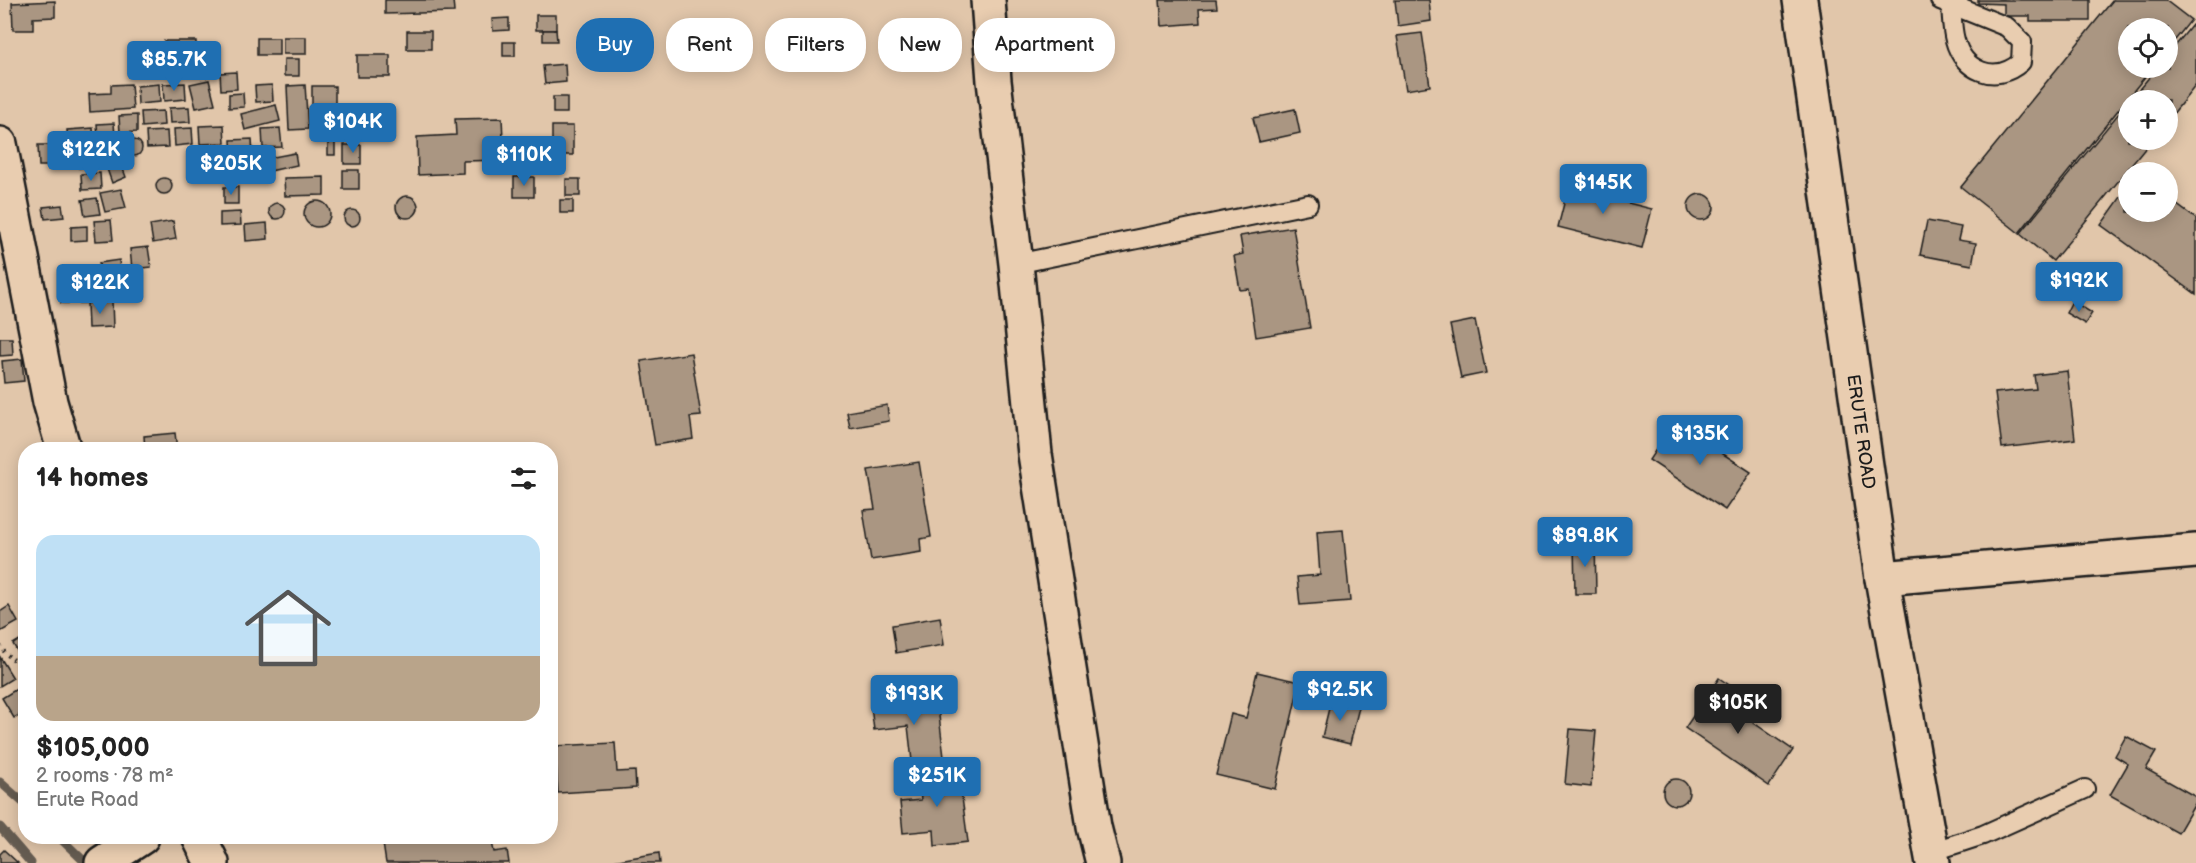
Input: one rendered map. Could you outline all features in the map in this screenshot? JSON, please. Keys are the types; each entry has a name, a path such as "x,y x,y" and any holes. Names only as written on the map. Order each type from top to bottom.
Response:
{"street":[{"path":"988,0 994,81 1016,264 1035,454 1094,827 1103,863"},
{"name":"ERUTE ROAD","path":"1800,0 1882,578 1932,858"},
{"path":"0,144 50,402 62,442"},
{"path":"1882,578 2196,551"},
{"path":"102,863 131,844"},
{"path":"202,844 212,863"}],"lane":[{"path":"1016,264 1308,204"},
{"path":"1932,858 2085,789"}],"path":[{"path":"0,646 18,663"}],"building":[{"path":"385,0 453,0 454,12 385,14"},
{"path":"1160,0 1216,0 1217,8 1199,9 1200,23 1162,26"},
{"path":"1395,0 1429,0 1431,21 1398,26"},
{"path":"1978,0 2090,0 2090,21 2030,21 2030,16 2004,16 2004,4 1978,3"},
{"path":"2113,0 2165,0 2191,20 2178,36 2178,18 2118,18 2118,78 2144,78 2134,90 2118,90 2118,110 2019,233 1961,187"},
{"path":"55,1 55,17 33,18 33,30 13,30 12,3"},
{"path":"536,15 556,15 556,30 536,30"},
{"path":"509,18 509,30 493,31 492,19"},
{"path":"2192,25 2196,28 2196,85 2178,108 2178,90 2138,90 2149,78 2178,78 2178,42"},
{"path":"543,30 556,30 557,41 543,41"},
{"path":"407,31 431,31 431,49 407,49"},
{"path":"1422,33 1430,86 1406,90 1397,36"},
{"path":"283,37 306,37 306,54 283,54"},
{"path":"257,38 279,38 279,55 257,55"},
{"path":"164,41 196,41 196,55 164,55"},
{"path":"503,42 515,42 515,56 503,56"},
{"path":"357,55 390,55 390,77 357,77"},
{"path":"284,59 299,59 299,76 284,76"},
{"path":"565,64 566,82 545,84 543,66"},
{"path":"236,72 237,89 221,90 220,73"},
{"path":"209,80 215,104 196,108 190,84"},
{"path":"185,83 186,99 164,101 163,84"},
{"path":"131,84 133,109 90,112 89,94 111,93 111,85"},
{"path":"159,84 160,102 138,104 137,86"},
{"path":"272,85 273,101 256,102 255,86"},
{"path":"305,85 308,129 289,130 287,86"},
{"path":"312,86 335,86 335,106 312,107"},
{"path":"243,93 244,107 229,108 229,94"},
{"path":"553,97 567,97 567,113 553,113"},
{"path":"276,105 280,121 245,130 241,114"},
{"path":"189,107 190,122 170,123 169,108"},
{"path":"1295,109 1300,133 1259,142 1253,118"},
{"path":"163,111 164,125 142,127 141,112"},
{"path":"2118,114 2118,150 2144,150 2134,162 2118,162 2118,182 2053,261 2020,234"},
{"path":"137,115 137,132 120,133 119,116"},
{"path":"502,118 504,160 463,161 463,173 418,175 417,137 456,135 455,119"},
{"path":"114,123 115,137 98,139 97,124"},
{"path":"224,125 225,143 200,144 199,126"},
{"path":"552,126 573,126 573,155 552,155"},
{"path":"93,128 94,143 68,144 67,130"},
{"path":"192,128 193,144 175,146 174,129"},
{"path":"280,128 282,147 263,148 262,129"},
{"path":"167,131 168,147 147,148 146,132"},
{"path":"252,139 253,157 232,158 231,140"},
{"path":"131,140 137,140 142,148 140,154 131,156 126,151 126,145"},
{"path":"328,140 335,140 335,155 328,155"},
{"path":"115,144 119,157 79,168 75,155"},
{"path":"38,145 56,145 57,166 39,166"},
{"path":"344,145 361,145 361,164 344,164"},
{"path":"295,153 297,165 270,171 268,158"},
{"path":"120,161 126,177 112,183 106,166"},
{"path":"343,170 359,170 359,189 343,189"},
{"path":"100,173 101,189 82,190 81,174"},
{"path":"1571,176 1603,184 1600,196 1652,209 1642,248 1558,227"},
{"path":"324,177 324,195 285,196 284,178"},
{"path":"514,177 534,177 534,197 514,197"},
{"path":"161,178 167,178 172,186 170,192 161,194 156,189 156,183"},
{"path":"566,179 580,179 580,196 566,196"},
{"path":"224,187 238,187 238,204 224,204"},
{"path":"121,189 126,208 105,212 100,193"},
{"path":"1701,194 1710,198 1714,207 1710,216 1701,220 1692,216 1688,207 1692,198"},
{"path":"407,196 415,199 418,207 415,215 407,218 399,215 396,207 399,199"},
{"path":"97,198 100,214 85,216 82,200"},
{"path":"560,200 573,200 573,213 560,213"},
{"path":"317,201 327,204 330,214 327,224 317,227 307,224 304,214 307,204"},
{"path":"2118,201 2118,222 2178,222 2178,206 2196,219 2196,294 2101,225"},
{"path":"274,203 280,203 285,211 283,217 274,219 269,214 269,208"},
{"path":"62,205 64,217 45,219 43,207"},
{"path":"349,210 355,210 360,218 358,224 349,226 344,221 344,215"},
{"path":"240,212 241,225 220,226 220,213"},
{"path":"111,220 113,240 96,241 94,221"},
{"path":"173,221 176,239 153,243 150,225"},
{"path":"1927,221 1961,227 1958,240 1976,243 1972,265 1920,255"},
{"path":"267,223 268,239 246,241 245,225"},
{"path":"87,226 87,240 71,241 71,227"},
{"path":"1293,227 1310,328 1256,337 1249,289 1240,290 1234,256 1243,254 1240,236"},
{"path":"148,247 151,267 132,269 130,249"},
{"path":"119,260 121,281 101,283 99,263"},
{"path":"61,281 85,281 85,303 61,303"},
{"path":"112,301 113,327 88,328 87,303"},
{"path":"2072,301 2092,313 2085,324 2066,313"},
{"path":"1475,320 1486,373 1461,378 1450,325"},
{"path":"0,338 12,338 13,355 0,356"},
{"path":"691,353 701,416 690,417 693,439 655,445 641,361"},
{"path":"22,359 24,381 4,383 2,361"},
{"path":"2067,371 2075,439 2002,448 1995,393 2036,389 2034,375"},
{"path":"887,405 889,421 850,428 847,412"},
{"path":"1674,422 1751,472 1725,510 1649,460"},
{"path":"175,433 176,442 144,442 144,436"},
{"path":"919,462 931,537 920,539 921,552 871,560 863,510 875,509 868,470"},
{"path":"1343,530 1350,601 1300,605 1297,577 1320,575 1317,532"},
{"path":"1595,542 1596,594 1575,594 1574,543"},
{"path":"9,606 18,622 0,632 0,612"},
{"path":"940,617 944,645 896,653 892,625"},
{"path":"18,641 18,652 13,644"},
{"path":"0,657 13,678 0,686"},
{"path":"1257,672 1300,682 1275,789 1216,775 1231,714 1246,718"},
{"path":"1719,678 1738,691 1728,705 1793,750 1769,786 1685,728"},
{"path":"18,688 18,716 14,718 2,698"},
{"path":"937,699 944,757 912,761 908,726 874,730 871,707"},
{"path":"1331,700 1359,707 1350,744 1322,737"},
{"path":"1570,729 1596,731 1591,787 1565,784"},
{"path":"2126,736 2156,752 2146,769 2196,797 2196,802 2178,833 2110,795 2128,764 2115,756"},
{"path":"615,743 617,772 635,771 636,788 558,793 558,746"},
{"path":"958,768 968,842 935,846 934,830 903,833 900,802 921,800 918,773"},
{"path":"1676,779 1686,782 1689,792 1686,802 1676,805 1666,802 1663,792 1666,782"},
{"path":"383,844 492,844 494,852 507,850 509,863 386,863"},
{"path":"4,850 18,863 0,863 0,854"},
{"path":"659,853 660,863 614,863 613,861"}],"waterway":[{"path":"0,782 18,798"},
{"path":"0,827 31,863"},
{"path":"66,844 86,863"}]}
